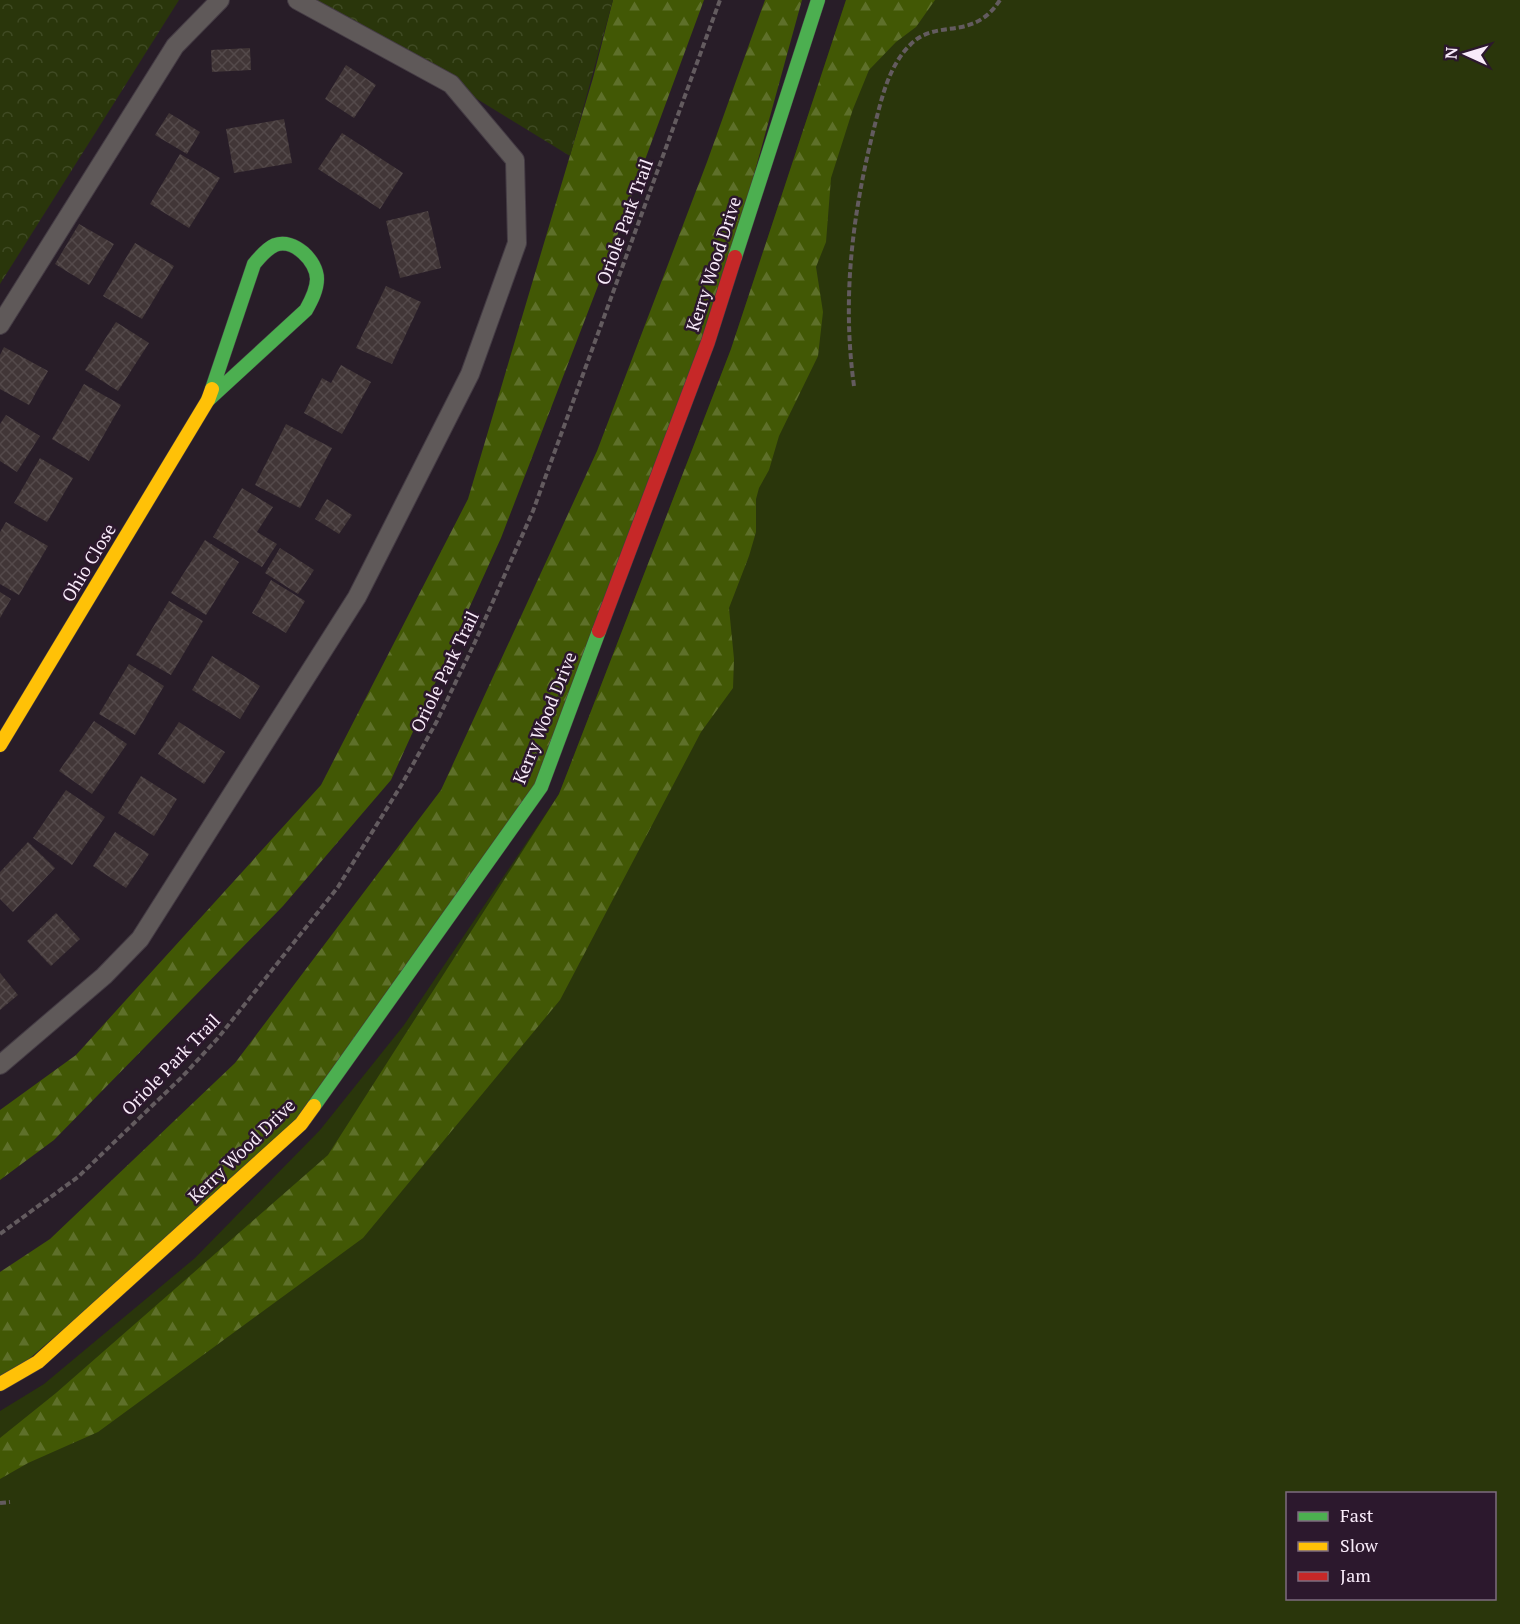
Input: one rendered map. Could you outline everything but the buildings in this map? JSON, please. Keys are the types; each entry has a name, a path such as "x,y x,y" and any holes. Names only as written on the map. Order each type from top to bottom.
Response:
{"street":[{"name":"Kerry Wood Drive","path":"0,1384 38,1362 301,1124 541,787 708,342 818,0"},
{"name":"Ohio Close","path":"0,745 208,400 254,264 261,254 280,244 304,252 314,264 318,279 314,295 306,310 208,400"}],"lane":[{"path":"0,326 175,46 220,0"},
{"path":"0,1065 104,976 140,939 357,597 470,374 518,243 515,160 451,84 297,0"}],"path":[{"name":"Oriole Park Trail","path":"0,1234 78,1177 182,1077 218,1038 338,886 402,784 437,721 475,642 533,511 720,0"},
{"path":"854,386 850,358 849,295 852,237 865,165 879,109 893,67 901,54 922,35 970,25 985,18 1000,0"},
{"path":"0,1503 10,1502"}],"green space":[{"path":"0,0 179,0 0,284"},
{"path":"316,0 613,0 570,156"},
{"path":"613,0 704,0 611,252 501,538 391,780 283,906 54,1140 0,1180 0,1110 76,1055 321,785 468,499 593,78"},
{"path":"765,0 802,0 708,342 541,787 301,1124 0,1384 0,1272 50,1239 235,1063 441,790 597,451 707,162"},
{"path":"846,0 1520,0 1520,1624 0,1624 0,1411 44,1384 195,1258 320,1130 404,1025 559,794 731,349"},
{"path":"846,0 935,0 916,27 896,42 869,70 853,109 831,178 826,242 816,267 823,312 818,356 779,436 769,470 756,499 756,532 729,608 734,659 733,688 701,732 560,1000 363,1238 98,1432 28,1463 0,1479 0,1438 56,1393 328,1155 559,794 731,349"}],"traffic: fast":[{"path":"735,257 818,0"},
{"path":"208,400 306,310 316,287 316,272 309,258 297,248 290,245 275,245 254,264 212,389"},
{"path":"314,1106 541,787 599,631"}],"traffic: slow":[{"path":"0,745 208,400 212,389"},
{"path":"0,1384 38,1362 301,1124 314,1106"}],"traffic: jam":[{"path":"599,631 708,342 735,257"}]}
